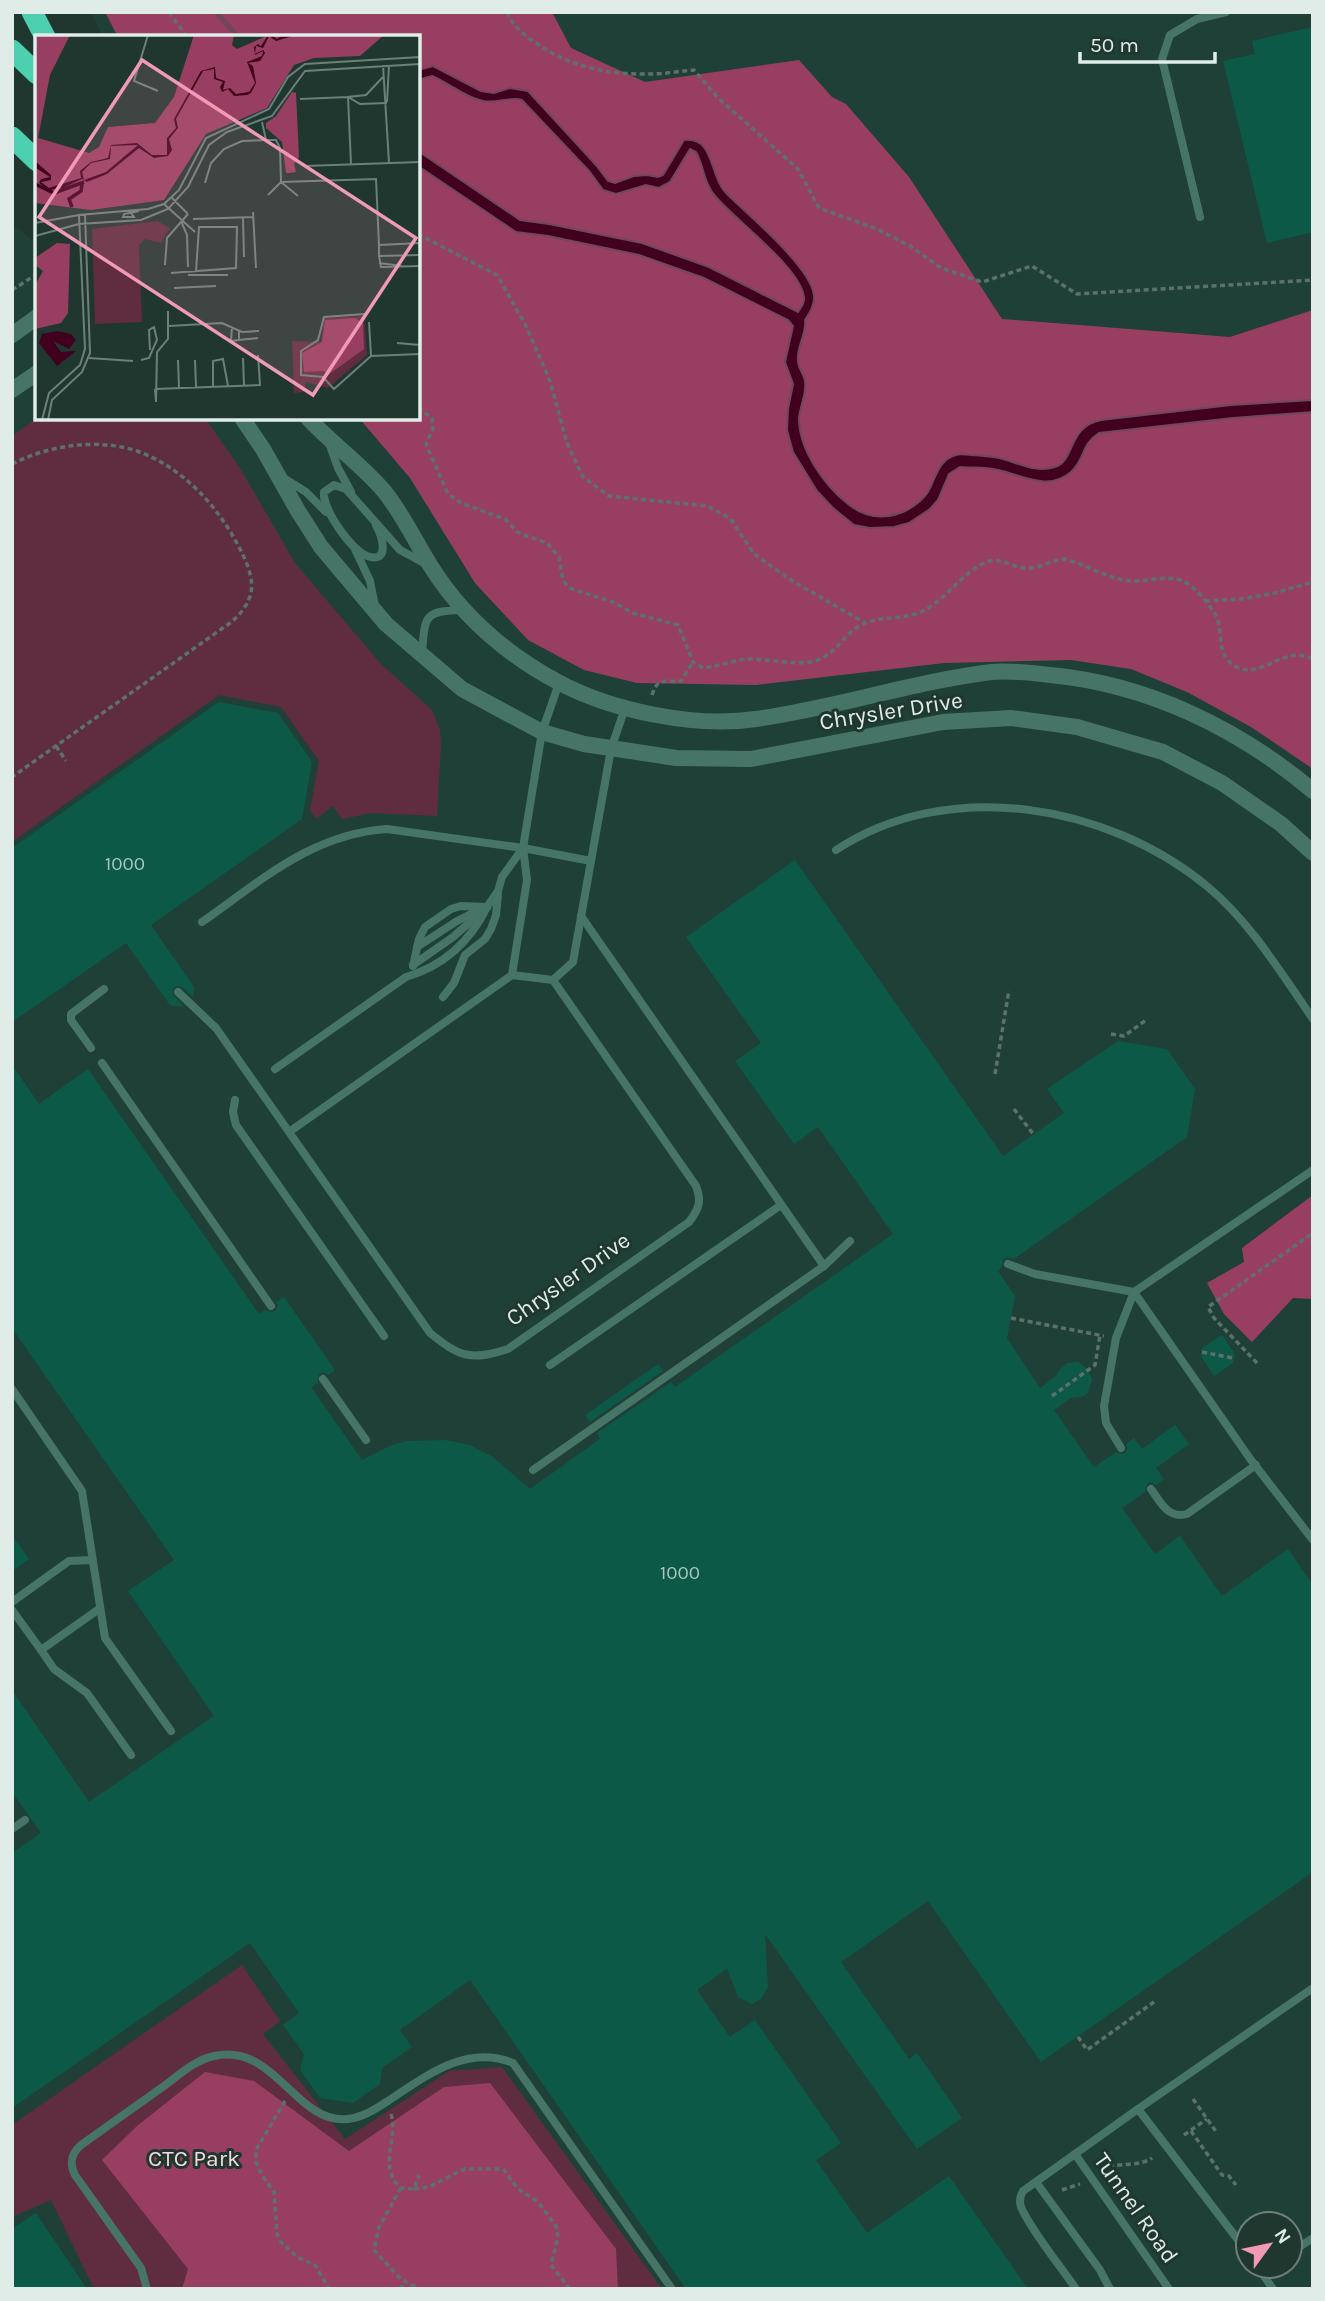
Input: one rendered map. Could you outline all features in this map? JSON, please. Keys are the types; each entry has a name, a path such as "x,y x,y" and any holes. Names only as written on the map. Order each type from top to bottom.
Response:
{"highway":[{"path":"32,12 44,35"},
{"path":"12,50 35,72"},
{"path":"12,137 35,159"}],"street":[{"path":"12,335 35,318"},
{"path":"12,390 35,374"},
{"name":"Chrysler Drive","path":"243,420 321,547 377,614 462,689 542,732 584,744 676,758 751,759 943,722 1011,718 1077,727 1163,752 1222,783 1281,824 1313,853"},
{"name":"Chrysler Drive","path":"310,420 328,440 361,466 386,493 431,567 463,610 483,630 516,656 559,683 625,708 648,715 668,717 754,720 994,671 1064,676 1107,684 1187,711 1259,751 1313,791"}],"lane":[{"path":"1200,216 1162,59 1170,35 1197,19 1226,12"},
{"path":"328,440 338,468 376,525 400,550 431,567"},
{"path":"279,475 306,492 366,556 380,554 384,548 384,541 376,525"},
{"path":"330,516 323,499 328,488 340,486 355,497"},
{"path":"352,544 370,581 377,614"},
{"path":"422,655 425,624 428,619 436,612 463,610"},
{"path":"512,975 527,880 523,848 542,732 559,683"},
{"path":"289,1132 512,975 553,979 572,962 611,749 625,708"},
{"path":"836,850 860,835 894,823 950,810 981,808 1056,814 1110,830 1162,855 1186,870 1217,896 1259,942 1313,1019"},
{"path":"202,922 296,856 346,834 387,829 523,848 591,862"},
{"path":"443,997 454,983 465,955 485,939 491,929 502,877 523,848"},
{"path":"413,964 453,937 486,907 498,891"},
{"path":"406,977 413,964 421,932 425,928 451,909 461,906 486,907"},
{"path":"275,1069 406,977 426,971 458,947 477,926 486,907"},
{"path":"581,916 824,1266"},
{"name":"Chrysler Drive","path":"178,992 216,1028 430,1333 456,1353 484,1357 508,1349 689,1222 700,1204 695,1186 553,979"},
{"path":"91,1048 71,1020 71,1014 104,989"},
{"path":"102,1063 271,1306"},
{"path":"235,1100 233,1112 236,1125 384,1336"},
{"path":"1121,1448 1106,1423 1104,1406 1116,1338 1134,1292 1313,1170"},
{"path":"550,1365 782,1205"},
{"path":"533,1470 824,1266 850,1241"},
{"path":"1008,1264 1035,1275 1134,1292 1256,1465 1313,1539"},
{"path":"323,1379 366,1440"},
{"path":"12,1389 82,1491 105,1638 171,1731"},
{"path":"1151,1489 1168,1513 1178,1517 1187,1514 1256,1465"},
{"path":"12,1602 69,1561 92,1560"},
{"path":"41,1650 99,1609"},
{"path":"12,1610 54,1669 87,1693 131,1755"},
{"path":"12,1829 25,1820"},
{"name":"Tunnel Road","path":"1169,2289 1075,2154 1313,1988"},
{"path":"147,2289 141,2268 72,2169 72,2155 203,2058 233,2054 260,2063 314,2110 344,2120 359,2117 430,2073 467,2058 493,2058 513,2063 672,2289"},
{"path":"1138,2109 1234,2235"},
{"path":"1075,2154 1023,2191 1019,2197 1021,2206 1076,2289"},
{"path":"1036,2182 1086,2249 1110,2289"}],"path":[{"path":"169,12 186,35"},
{"path":"507,12 510,20 525,36 550,53 583,68 650,74 694,70 718,98 798,169 819,208 877,229 910,246 941,268 982,282 1032,266 1077,294 1313,280"},
{"path":"420,235 497,275 526,326 550,381 567,443 583,477 609,496 707,506 730,518 754,554 791,580 865,623"},
{"path":"12,290 35,275"},
{"path":"420,409 432,418 433,429 426,444 443,485 454,499 497,515 505,519 517,532 547,543 559,557 562,576 572,589 613,602 633,613 678,625 693,662 703,668 752,659 810,662 835,650 857,627 865,623 897,619 923,611 974,569 991,560 1009,562 1025,569 1064,559 1130,581 1167,578 1190,584 1217,617 1222,653 1234,666 1243,670 1253,669 1292,654 1313,659"},
{"path":"12,464 37,454 78,446 117,446 146,455 184,478 216,509 234,538 250,576 248,600 239,615 230,623 12,777"},
{"path":"1205,601 1271,594 1313,582"},
{"path":"652,695 659,682 681,681 693,662"},
{"path":"56,746 66,761"},
{"path":"995,1074 1009,990"},
{"path":"1111,1034 1124,1036 1146,1020"},
{"path":"1014,1109 1034,1135"},
{"path":"1257,1363 1214,1318 1208,1307 1313,1233"},
{"path":"1011,1318 1102,1336 1095,1366 1052,1396"},
{"path":"1202,1352 1233,1358"},
{"path":"1078,2037 1087,2050 1154,2002"},
{"path":"293,2091 256,2150 255,2157 260,2172 274,2192 278,2237 292,2253 315,2265 329,2289"},
{"path":"1193,2099 1217,2133"},
{"path":"384,2103 393,2119 388,2155 394,2180 401,2188 429,2187 464,2169 500,2168 506,2171 515,2186 538,2202 556,2226 558,2236 551,2265 570,2289"},
{"path":"1184,2135 1207,2119"},
{"path":"1191,2131 1222,2175 1229,2176 1236,2185"},
{"path":"1099,2171 1113,2165 1142,2163 1152,2158"},
{"path":"414,2189 419,2175"},
{"path":"1062,2190 1081,2183"},
{"path":"401,2188 382,2221 374,2250 405,2282 419,2289"},
{"path":"400,2289 405,2282"}],"shaded area":[{"path":"91,12 1313,12 1313,2289 12,2289 12,224 35,242 35,420 420,420 420,35 102,35"},
{"path":"433,66 481,91 494,93 510,88 528,91 608,181 615,183 634,176 663,175 684,140 694,140 701,144 721,187 790,256 810,283 814,302 805,320 798,356 805,386 799,418 800,430 808,454 822,477 839,496 861,512 888,516 910,508 926,495 941,465 958,454 995,457 1035,468 1055,467 1066,458 1082,429 1101,420 1231,405 1313,400 1313,412 1099,433 1089,442 1071,472 1053,481 1035,480 993,469 960,467 949,474 938,500 930,509 909,523 870,528 854,525 817,491 793,452 787,430 793,384 785,362 793,326 788,320 704,278 639,255 516,232 420,167 420,152 520,220 642,243 709,267 798,312 804,299 800,285 780,258 715,196 696,152 690,149 670,182 659,188 646,185 616,194 603,190 589,171 522,100 483,101 470,97 432,76 420,79 420,69"}],"green space":[{"path":"105,12 552,12 571,48 645,82 799,60 832,97 846,104 909,177 1002,319 1230,337 1313,310 1313,769 1251,727 1187,692 1131,669 1071,660 944,663 756,685 637,683 584,670 528,640 475,583 410,478 361,420 420,420 420,35 117,35"},
{"path":"35,419 206,420 240,468 295,563 380,663 432,710 440,730 441,744 437,816 372,813 342,819 333,806 316,819 310,810 319,761 281,707 219,695 12,842 12,436"},
{"path":"1313,1195 1313,1299 1293,1298 1252,1342 1224,1314 1207,1283 1244,1262 1242,1248"},
{"name":"CTC Park","path":"242,1965 280,2021 263,2034 345,2139 449,2071 502,2067 662,2289 94,2289 51,2200 12,2217 12,2125"},
{"name":"CTC Park","path":"205,2072 254,2081 349,2151 444,2087 490,2083 616,2249 618,2289 182,2289 188,2269 102,2160 137,2126"}],"building":[{"path":"1313,27 1313,232 1267,243 1223,61 1255,54 1252,41"},
{"path":"219,702 278,713 312,762 302,819 151,925 194,987 193,997 182,987 176,986 172,994 184,1007 170,1005 126,943 12,1022 12,848"},
{"path":"795,860 1003,1156 1064,1113 1047,1089 1118,1041 1167,1049 1195,1089 1187,1137 1014,1259 1003,1259 1002,1267 998,1271 1015,1296 1007,1338 1040,1388 1067,1363 1078,1362 1089,1370 1092,1380 1088,1393 1082,1397 1071,1398 1054,1410 1094,1467 1116,1452 1125,1453 1126,1444 1134,1438 1142,1449 1175,1425 1189,1444 1156,1468 1164,1479 1156,1485 1151,1482 1147,1484 1145,1492 1122,1508 1155,1554 1180,1536 1222,1596 1288,1549 1313,1585 1313,1872 1041,2062 928,1901 841,1962 909,2059 917,2053 962,2118 917,2149 765,1934 768,1987 761,1999 752,2004 738,1997 727,1969 697,1990 730,2037 755,2020 841,2143 816,2160 867,2233 949,2176 1028,2289 686,2289 470,1980 400,2030 412,2047 382,2068 380,2084 353,2103 320,2098 300,2070 304,2054 283,2025 299,2013 250,1943 12,2108 12,1853 41,1833 12,1792 12,1690 89,1802 214,1716 128,1591 174,1560 12,1328 12,1065 39,1104 88,1069 259,1314 265,1310 275,1311 278,1306 276,1302 284,1297 335,1370 328,1375 323,1372 319,1374 318,1383 311,1387 362,1460 406,1441 445,1440 470,1445 493,1457 530,1489 600,1439 597,1433 671,1382 675,1387 893,1234 818,1127 794,1144 735,1061 761,1043 686,937"},
{"path":"1222,1335 1235,1354 1233,1363 1214,1376 1201,1356 1202,1348"},
{"path":"658,1364 663,1371 590,1422 585,1415"},
{"path":"12,1535 29,1559 12,1571"},
{"path":"36,2213 87,2289 12,2289 12,2229"}],"waterway":[{"path":"216,12 236,35"}]}
